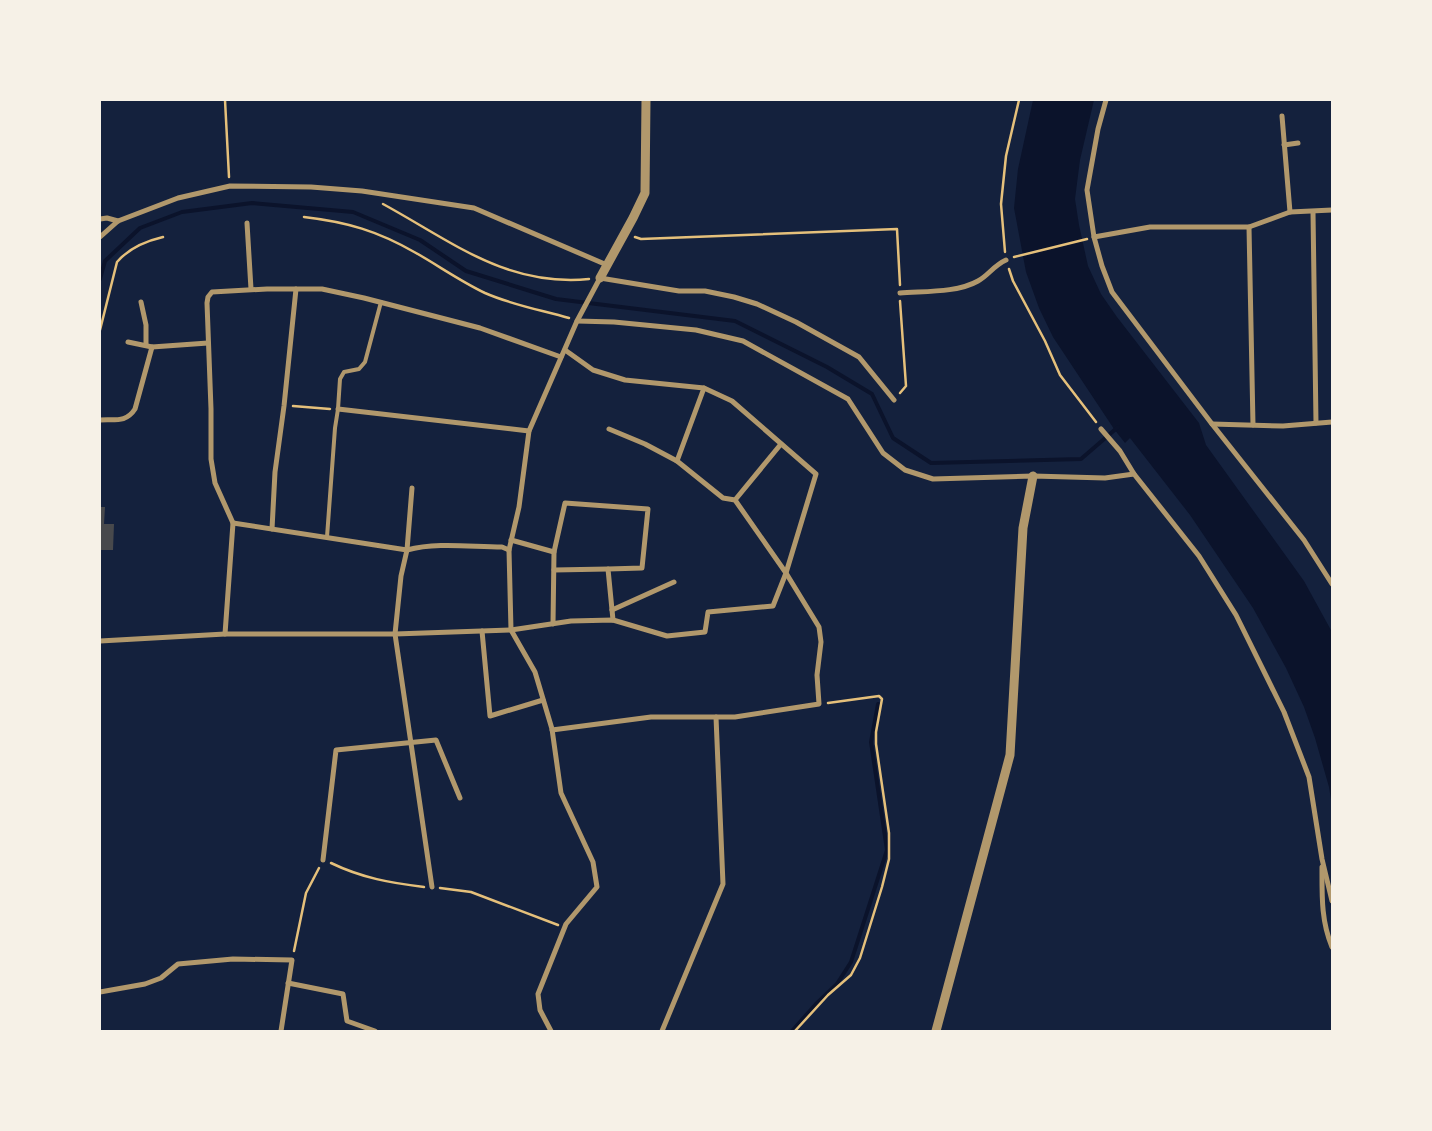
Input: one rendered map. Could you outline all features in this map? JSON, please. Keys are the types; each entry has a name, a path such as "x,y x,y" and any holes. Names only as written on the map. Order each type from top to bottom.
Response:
{"street":[{"path":"551,1031 540,1010 538,994 565,928 596,888 593,862 561,793 552,730 535,672 511,630 509,550 519,507 529,431 577,321 645,193 646,100"},
{"path":"1106,100 1098,129 1087,190 1094,237 1112,292 1212,424 1304,540 1332,584"},
{"path":"1282,116 1290,212"},
{"path":"1284,145 1298,144"},
{"path":"100,237 118,221 178,198 230,186 311,187 362,191 474,208 607,265"},
{"path":"1094,237 1150,228 1249,227 1290,212 1332,210"},
{"path":"1313,212 1316,423"},
{"path":"100,219 107,218 118,221"},
{"path":"247,223 251,289"},
{"path":"1249,227 1253,425"},
{"path":"900,293 963,288 979,280 996,264 1009,259"},
{"path":"600,278 678,291 705,291 757,304 796,322 859,357 894,400"},
{"path":"225,634 233,523 215,483 211,459 208,297 212,292 251,289 322,289 381,302 480,328 561,357"},
{"path":"272,529 275,472 296,289"},
{"path":"100,420 124,419 131,416 135,409 149,346 141,302"},
{"path":"577,321 614,322 696,330 743,342 848,399 883,452 905,470 933,478 1033,476 1106,478 1134,474"},
{"path":"128,342 149,346 208,343"},
{"path":"100,641 225,634 395,634 511,630 571,621 613,620 667,636 705,632 708,612 773,606 786,573 816,474 732,401 704,388 625,380 593,370 564,350"},
{"path":"677,461 704,388"},
{"path":"338,409 529,431"},
{"path":"1212,424 1283,426 1332,422"},
{"path":"552,730 651,718 735,717 819,704 816,675 821,642 819,627 786,573 736,500 722,498 677,461 645,444 609,429"},
{"path":"1101,429 1120,451 1134,474 1199,556 1231,606 1284,712 1308,777 1322,859 1332,901"},
{"path":"736,500 781,444"},
{"path":"936,1031 1010,755 1023,528 1033,476"},
{"path":"412,488 407,550 401,576 395,634 432,887"},
{"path":"553,624 554,552 565,503 648,508 642,568 554,570"},
{"path":"233,523 407,550 422,546 502,547 509,550"},
{"path":"511,540 554,552"},
{"path":"608,569 613,620"},
{"path":"612,610 674,582"},
{"path":"482,631 490,716 543,700"},
{"path":"662,1031 723,884 716,717"},
{"path":"323,860 336,750 436,740 460,798"},
{"path":"1322,859 1322,908 1326,931 1332,947"},
{"path":"100,992 145,984 161,978 178,964 233,959 292,960 280,1031"},
{"path":"288,983 343,994 347,1021 375,1031"}],"lane":[{"path":"327,537 334,428 338,409 340,379 344,372 359,369 365,362 381,302"}],"path":[{"path":"225,100 230,186"},
{"path":"1019,100 1006,156 1001,204 1013,281 1046,341 1060,375 1101,429"},
{"path":"380,202 460,249 492,265 544,278 568,280 600,278"},
{"path":"304,217 348,223 367,229 416,252 450,275 486,293 577,321"},
{"path":"625,233 641,239 898,229 906,386 894,400"},
{"path":"100,330 118,262 123,256 141,245 162,237"},
{"path":"1009,259 1086,239"},
{"path":"284,406 338,409"},
{"path":"795,1031 828,995 851,975 860,958 889,860 889,833 876,744 876,732 882,699 879,696 819,704"},
{"path":"292,960 306,893 323,860 372,879 471,892 565,928"}],"water":[{"path":"1033,100 1094,100 1080,160 1075,199 1088,266 1101,294 1117,317 1199,423 1206,445 1304,581 1332,632 1332,806 1329,787 1304,707 1286,668 1253,608 1190,515 1130,438 1125,443 1114,429 1053,337 1039,308 1026,272 1014,208 1018,169"}],"building":[{"path":"100,507 105,507 104,524 114,524 113,550 100,550"}],"waterway":[{"path":"100,279 105,261 140,228 182,212 252,203 353,212 420,240 466,271 556,299 735,321 827,367 872,394 893,438 931,463 1081,459 1118,427"},
{"path":"792,1031 837,984 851,962 887,850 871,742 878,704"}]}
